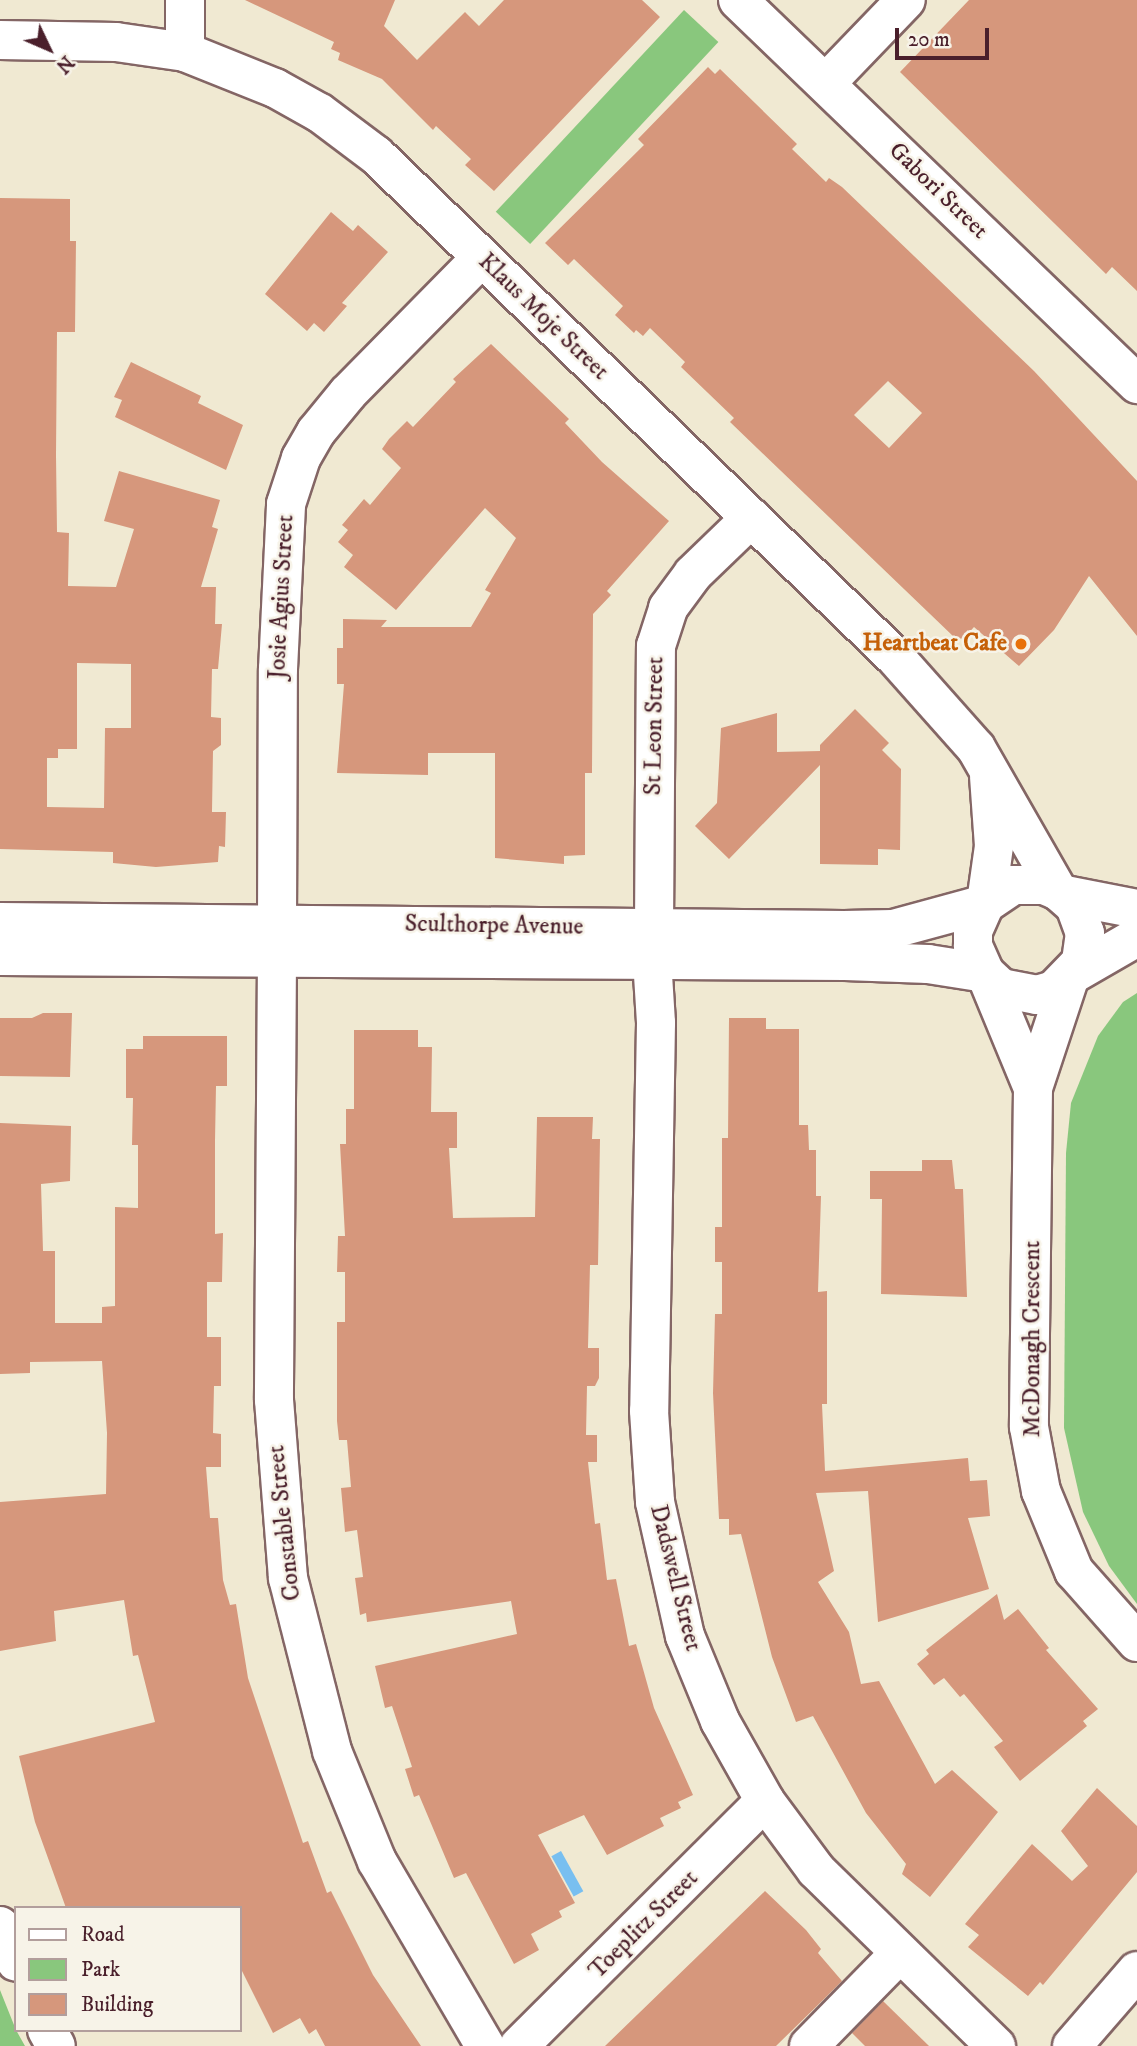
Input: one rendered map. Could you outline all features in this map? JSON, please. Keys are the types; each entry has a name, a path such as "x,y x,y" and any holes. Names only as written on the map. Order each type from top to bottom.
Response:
{"street":[{"path":"185,0 185,52"},
{"name":"Gabori Street","path":"738,0 1137,384"},
{"path":"826,83 906,0"},
{"name":"Klaus Moje Street","path":"0,40 116,42 185,52 237,70 320,113 376,155 923,685 976,748 1061,893"},
{"name":"Josie Agius Street","path":"277,940 278,669 286,504 301,458 316,432 348,393 481,258"},
{"name":"St Leon Street","path":"653,943 656,646 668,608 693,574 751,518"},
{"name":"Klaus Moje Street","path":"986,903 994,846 989,771"},
{"path":"1137,909 1061,893 1044,885 1013,885 986,903 973,931 977,961 986,975 1001,988 1037,995 1137,937"},
{"path":"1061,893 1082,919 1085,933 1081,962 1071,977"},
{"name":"Sculthorpe Avenue","path":"0,922 277,940 653,943 893,929 986,903"},
{"name":"Sculthorpe Avenue","path":"0,956 277,940"},
{"name":"Constable Street","path":"277,940 274,1399 288,1578 332,1751 377,1861 485,2046"},
{"name":"Sculthorpe Avenue","path":"653,943 901,963 986,975"},
{"name":"Dadswell Street","path":"653,943 656,1023 649,1410 654,1502 685,1636 720,1721 765,1801 816,1870 996,2046"},
{"name":"McDonagh Crescent","path":"986,975 1034,1088"},
{"name":"McDonagh Crescent","path":"1071,977 1034,1088 1030,1427 1041,1491 1074,1571 1137,1642"},
{"name":"Toeplitz Street","path":"519,2046 765,1801"},
{"path":"0,1926 14,1958"},
{"path":"809,2046 899,1954"},
{"path":"1072,2046 1137,1971"}],"green space":[{"path":"684,10 718,42 530,244 496,212"},
{"path":"1137,993 1137,1604 1109,1566 1083,1512 1064,1428 1066,1153 1071,1103 1098,1036 1123,1002"},
{"path":"0,1990 14,2025 14,2032 17,2032 25,2046 0,2046"}],"water":[{"path":"561,1851 583,1891 574,1897 551,1856"}],"building":[{"path":"245,0 395,0 384,26 417,60 465,12 479,26 504,0 642,0 660,17 494,191 465,165 471,159 436,126 433,130 382,79 338,60 340,53 331,49 334,42"},
{"path":"969,0 1137,0 1137,291 1112,267 1106,274 900,72"},
{"path":"708,67 715,74 720,69 797,144 792,149 826,182 829,178 842,187 1034,371 1137,481 1137,636 1089,576 1054,630 1019,666 974,627 963,639 954,637 730,422 734,418 681,367 685,362 650,328 643,336 636,330 634,333 615,315 623,306 574,259 568,265 545,243 644,145 638,139","holes":["888,381 922,413 889,448 854,415"]},
{"path":"0,198 70,199 70,241 76,241 75,332 57,332 56,455 57,532 69,533 68,586 116,587 134,529 104,521 119,471 220,500 212,527 218,529 201,587 216,587 215,624 222,624 218,669 212,669 211,717 221,718 221,745 213,751 212,812 226,812 225,847 219,846 218,862 156,867 113,863 113,852 0,849","holes":["77,663 131,664 131,728 105,728 104,808 47,807 47,758 58,758 58,749 77,749"]},
{"path":"331,212 353,231 358,225 388,252 342,303 347,306 324,332 314,323 307,331 265,294"},
{"path":"491,344 569,419 565,423 602,462 669,521 607,591 611,595 593,614 592,773 585,773 585,855 564,856 564,864 495,858 495,753 428,753 428,775 337,773 344,684 337,684 337,648 343,648 343,619 387,620 381,627 471,627 491,593 485,590 516,538 485,508 396,610 344,567 353,555 338,542 348,530 342,525 364,499 370,505 401,468 382,449 389,439 407,421 413,427 456,382 453,379"},
{"path":"131,362 201,396 198,403 243,425 226,470 115,417 122,400 114,397"},
{"path":"855,709 889,743 882,750 901,769 900,850 878,849 878,865 820,864 820,765 729,859 695,826 717,803 721,728 777,713 777,752 820,751 820,745"},
{"path":"43,1013 72,1013 70,1077 0,1076 0,1018 32,1018"},
{"path":"729,1018 766,1018 766,1029 799,1029 799,1125 808,1125 809,1150 816,1150 816,1196 821,1196 818,1292 827,1291 827,1404 822,1404 825,1471 968,1458 970,1481 987,1480 990,1516 968,1518 989,1589 878,1622 868,1491 816,1493 834,1571 818,1582 849,1632 861,1684 879,1681 935,1784 952,1770 998,1812 930,1897 902,1874 906,1864 866,1813 813,1716 796,1722 772,1657 741,1534 729,1535 729,1519 719,1519 713,1393 715,1314 722,1314 722,1262 715,1262 715,1227 722,1227 722,1138 728,1138"},
{"path":"354,1030 418,1030 418,1047 432,1047 431,1112 457,1112 457,1148 449,1148 453,1218 535,1217 537,1117 593,1117 592,1139 600,1139 598,1265 590,1265 588,1348 599,1348 599,1378 595,1386 587,1386 586,1435 597,1435 597,1462 588,1462 595,1524 600,1523 607,1580 616,1579 629,1646 636,1644 654,1708 693,1795 678,1802 681,1808 660,1818 664,1826 607,1855 584,1815 538,1835 575,1903 559,1911 562,1917 531,1934 539,1950 514,1964 466,1873 454,1878 419,1795 414,1797 405,1769 412,1767 392,1706 385,1708 375,1666 517,1634 511,1601 367,1622 366,1613 360,1615 355,1578 363,1577 357,1530 345,1532 341,1488 351,1487 347,1440 339,1440 337,1421 337,1322 345,1322 345,1272 337,1272 338,1236 345,1236 340,1144 346,1144 346,1109 354,1109"},
{"path":"143,1036 227,1036 227,1086 216,1086 215,1234 223,1233 222,1282 207,1282 207,1337 221,1337 221,1386 214,1386 213,1433 221,1434 221,1467 206,1467 210,1518 218,1518 223,1580 230,1605 236,1604 248,1678 303,1843 308,1841 327,1893 331,1891 373,1975 421,2046 325,2046 316,2029 309,2034 300,2018 273,2033 242,1971 242,1906 65,1906 35,1822 19,1756 155,1722 138,1655 133,1656 124,1600 54,1611 56,1641 0,1651 0,1502 106,1494 107,1433 102,1361 30,1362 30,1373 0,1374 0,1123 71,1126 70,1181 41,1184 43,1251 55,1251 55,1323 102,1323 102,1307 115,1306 115,1207 138,1208 138,1145 132,1145 133,1098 126,1098 126,1049 143,1049"},
{"path":"922,1160 952,1160 955,1189 963,1189 967,1297 881,1294 882,1199 870,1199 870,1171 922,1171"},
{"path":"997,1594 1004,1620 1018,1609 1049,1648 1046,1650 1098,1709 1083,1721 1087,1726 1020,1781 994,1747 1003,1741 964,1694 960,1697 944,1678 934,1685 917,1664 929,1654 926,1650"},
{"path":"1097,1788 1137,1826 1137,1872 1043,1985 1040,1982 1028,1996 968,1947 979,1935 965,1924 1032,1844 1072,1881 1088,1866 1061,1831"},
{"path":"765,1891 806,1930 821,1949 818,1953 842,1981 776,2046 605,2046"},
{"path":"883,2001 929,2046 865,2046 852,2033"}],"place":[{"name":"Heartbeat Cafe","path":"1021,644"}]}
